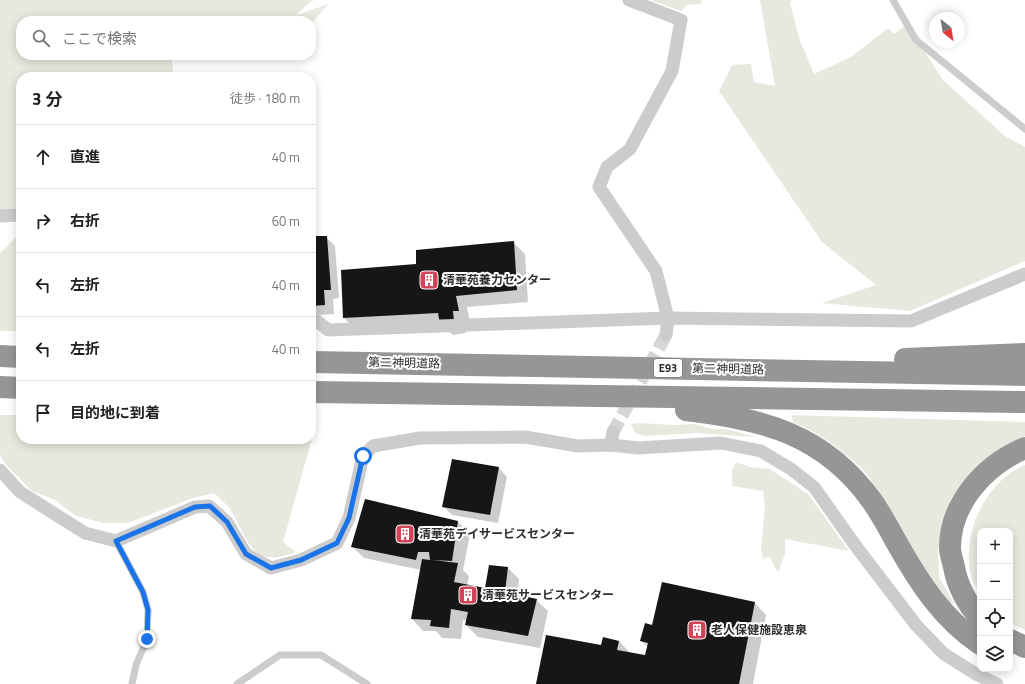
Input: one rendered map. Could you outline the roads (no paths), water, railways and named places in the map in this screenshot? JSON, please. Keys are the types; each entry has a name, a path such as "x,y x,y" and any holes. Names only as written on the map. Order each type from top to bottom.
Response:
{"highway":[{"path":"694,369 1025,354"},
{"path":"0,356 16,357"},
{"name":"第二神明道路","path":"316,362 1025,375"},
{"path":"0,387 16,388"},
{"path":"316,392 650,398 1025,402"},
{"path":"650,398 680,410 729,415 771,425 815,445 848,471 872,501 928,594 963,633 977,642"},
{"path":"977,615 972,610 956,580 950,549 956,516 970,490 992,468 1025,448"},
{"path":"1013,641 1025,647"},
{"path":"1013,659 1025,662"}],"street":[{"path":"629,0 681,20 672,71 630,149 607,167 599,187 656,271 668,318 666,335"},
{"path":"0,216 16,215"},
{"path":"316,320 328,330 668,318 911,321 1025,274"},
{"path":"611,446 612,432"},
{"path":"0,470 20,492 85,533 116,541 195,507 210,506 227,522 246,554 271,568 301,560 337,543 349,518 363,456 373,446 420,438 525,437 578,446 638,448 721,443 760,451 791,469 814,487 855,545 911,619 944,654 976,674 997,684"}],"lane":[{"path":"893,0 916,40 1025,129"},
{"path":"116,541 143,592 148,610 147,639 136,665 132,684"},
{"path":"237,684 280,655 321,655 367,684"}],"tunnel":[{"path":"613,432 666,335"}],"place":[{"name":"清華苑養力センター","path":"429,280"},
{"name":"清華苑デイサービスセンター","path":"405,534"},
{"name":"清華苑サービスセンター","path":"468,595"},
{"name":"老人保健施設恵泉","path":"697,630"}]}
